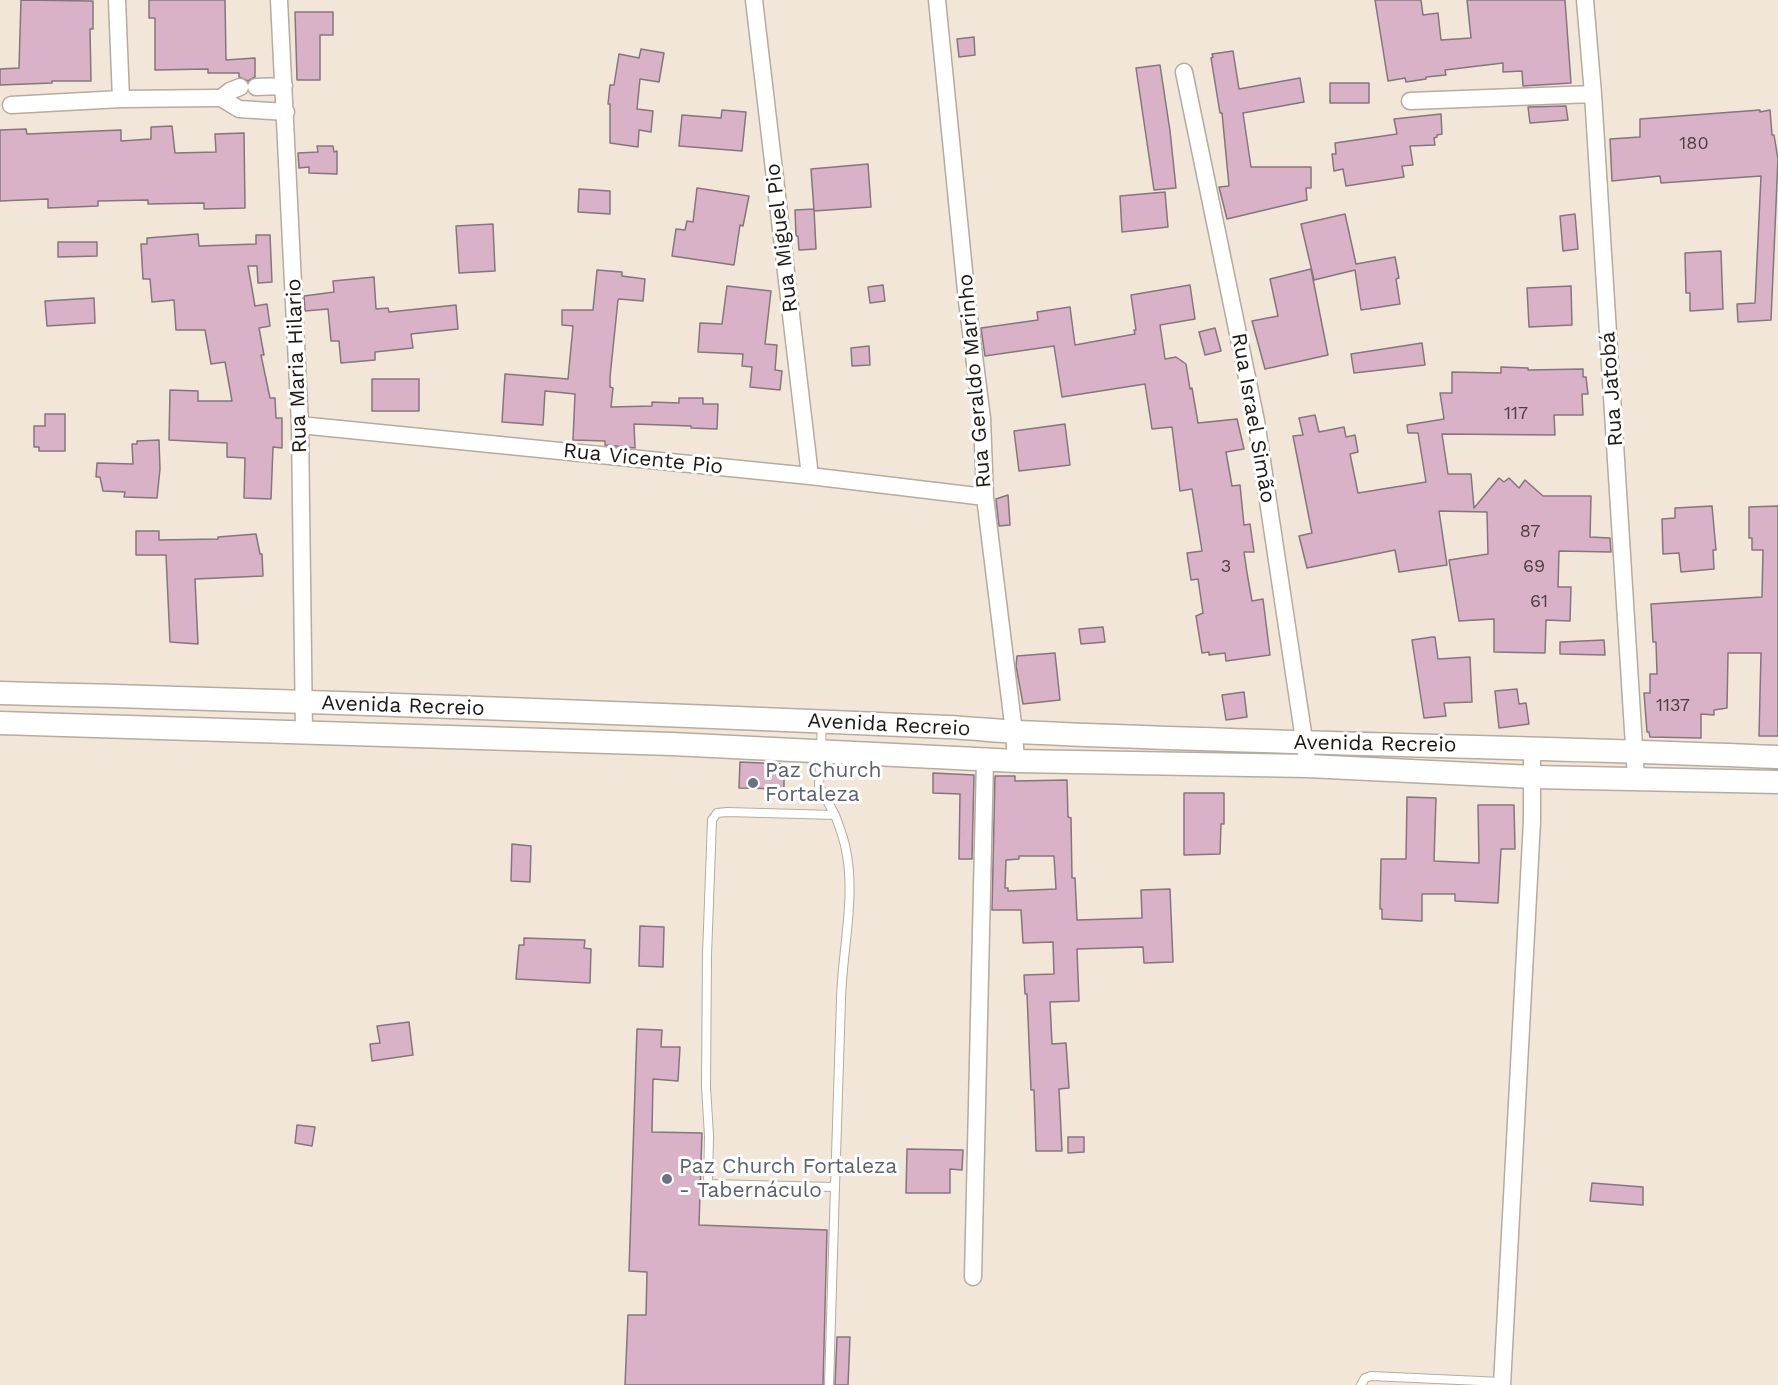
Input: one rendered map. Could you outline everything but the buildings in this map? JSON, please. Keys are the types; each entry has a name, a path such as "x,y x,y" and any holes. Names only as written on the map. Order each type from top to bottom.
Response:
{"main road":[{"name":"Avenida Recreio","path":"0,693 674,716 1305,743 1778,757"},
{"path":"672,744 674,716"},
{"name":"Avenida Recreio","path":"0,723 672,744 1016,761 1308,766 1533,777 1778,782"}],"street":[{"path":"117,0 121,99"},
{"name":"Rua Maria Hilario","path":"279,0 300,425 304,733"},
{"name":"Rua Miguel Pio","path":"754,0 810,476"},
{"name":"Rua Geraldo Marinho","path":"937,0 966,290 982,418 985,497 1016,761"},
{"name":"Rua Jatobá","path":"1585,0 1593,94 1636,778"},
{"name":"Rua Israel Simão","path":"1184,72 1256,421 1308,766"},
{"path":"221,98 230,91 248,87 284,86"},
{"path":"1410,101 1593,94"},
{"path":"11,105 121,99 221,98 239,109 286,112"},
{"name":"Rua Vicente Pio","path":"300,425 810,476 985,497"},
{"path":"1502,1384 1533,777 1532,748"},
{"path":"974,1277 985,759"}],"lane":[{"path":"822,722 819,786 835,815 846,848 849,867 841,1000 829,1385"},
{"path":"835,815 726,812 717,813 712,820 706,1087 709,1136 708,1184 835,1187"},
{"path":"1361,1385 1365,1378 1371,1376 1502,1384"}],"place":[{"name":"Paz Church Fortaleza","path":"753,783"},
{"name":"Paz Church Fortaleza - Tabernáculo","path":"667,1179"}]}
